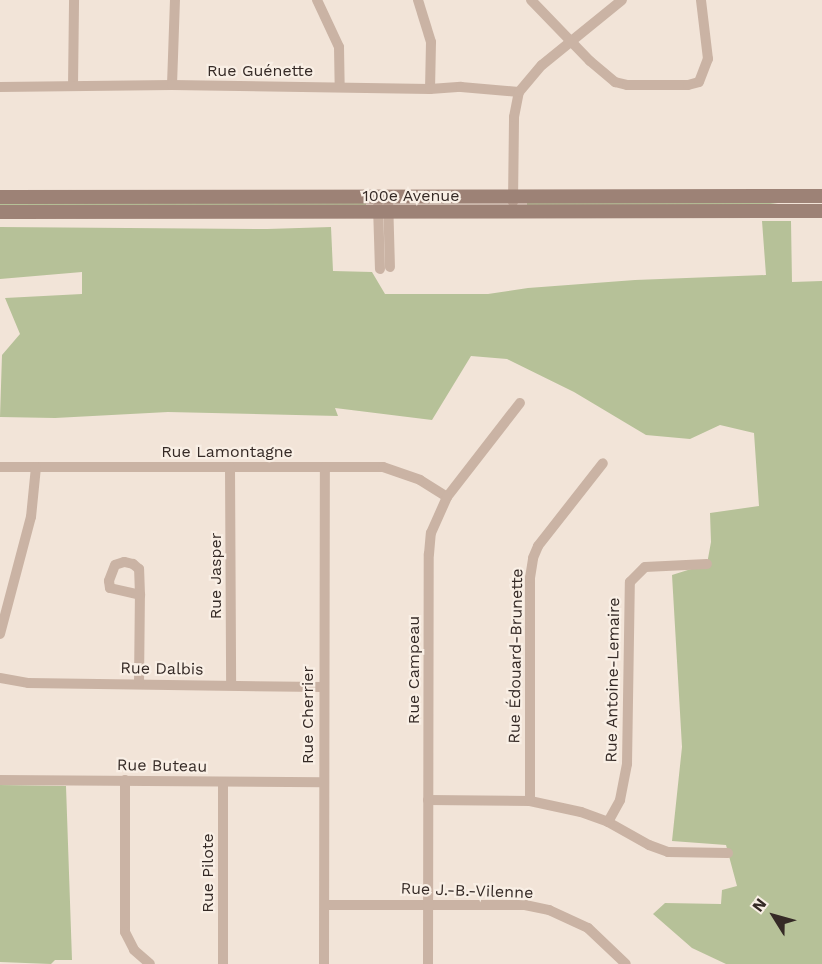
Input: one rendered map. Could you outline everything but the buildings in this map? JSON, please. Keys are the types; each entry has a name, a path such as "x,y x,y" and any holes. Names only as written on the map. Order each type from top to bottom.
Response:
{"street":[{"path":"73,87 74,0"},
{"path":"172,85 175,0"},
{"path":"317,0 339,47 340,86"},
{"path":"418,0 431,42 430,89"},
{"path":"531,0 615,82 627,85 688,85 699,82 708,59 701,0"},
{"path":"513,212 514,117 519,92 542,65 622,0"},
{"name":"Rue Guénette","path":"0,87 172,85 430,89 469,87 519,92"},
{"name":"100e Avenue","path":"0,197 822,196"},
{"path":"383,197 385,268"},
{"name":"100e Avenue","path":"0,212 822,211"},
{"name":"Rue Campeau","path":"428,964 429,554 431,533 447,497 520,404"},
{"name":"Rue Édouard-Brunette","path":"530,801 530,578 533,558 538,546 603,463"},
{"name":"Rue Lamontagne","path":"0,467 383,467 420,480 447,497"},
{"path":"0,634 31,517 36,467"},
{"name":"Rue Cherrier","path":"324,964 325,467"},
{"name":"Rue Jasper","path":"230,468 231,685"},
{"name":"Rue Antoine-Lemaire","path":"608,822 620,800 627,765 630,582 645,567 707,564"},
{"path":"139,684 140,595"},
{"name":"Rue Dalbis","path":"0,678 28,683 323,687"},
{"name":"Rue Buteau","path":"0,780 323,782"},
{"path":"125,780 125,932 134,950 150,964"},
{"name":"Rue Pilote","path":"223,782 223,964"},
{"path":"428,800 530,801 608,822 649,845 668,852 728,853"},
{"name":"Rue J.-B.-Vilenne","path":"325,904 525,905 549,910 588,928 626,964"}],"green space":[{"path":"25,201 366,202 366,208 0,207 0,204"},
{"path":"527,201 786,202 746,207 527,207"},
{"path":"762,221 791,221 792,282 822,281 822,964 726,964 692,948 653,914 665,903 721,904 722,890 737,886 726,845 672,841 682,747 672,575 707,564 711,542 710,513 759,506 754,433 720,425 690,439 646,435 574,392 507,359 471,356 432,420 335,408 338,416 168,412 55,418 0,417 2,355 20,334 5,298 82,294 82,272 0,279 0,227 267,229 331,227 333,271 372,272 385,294 488,294 528,288 635,280 766,275"},
{"path":"0,785 66,786 72,960 55,960 51,964 0,962"}]}
